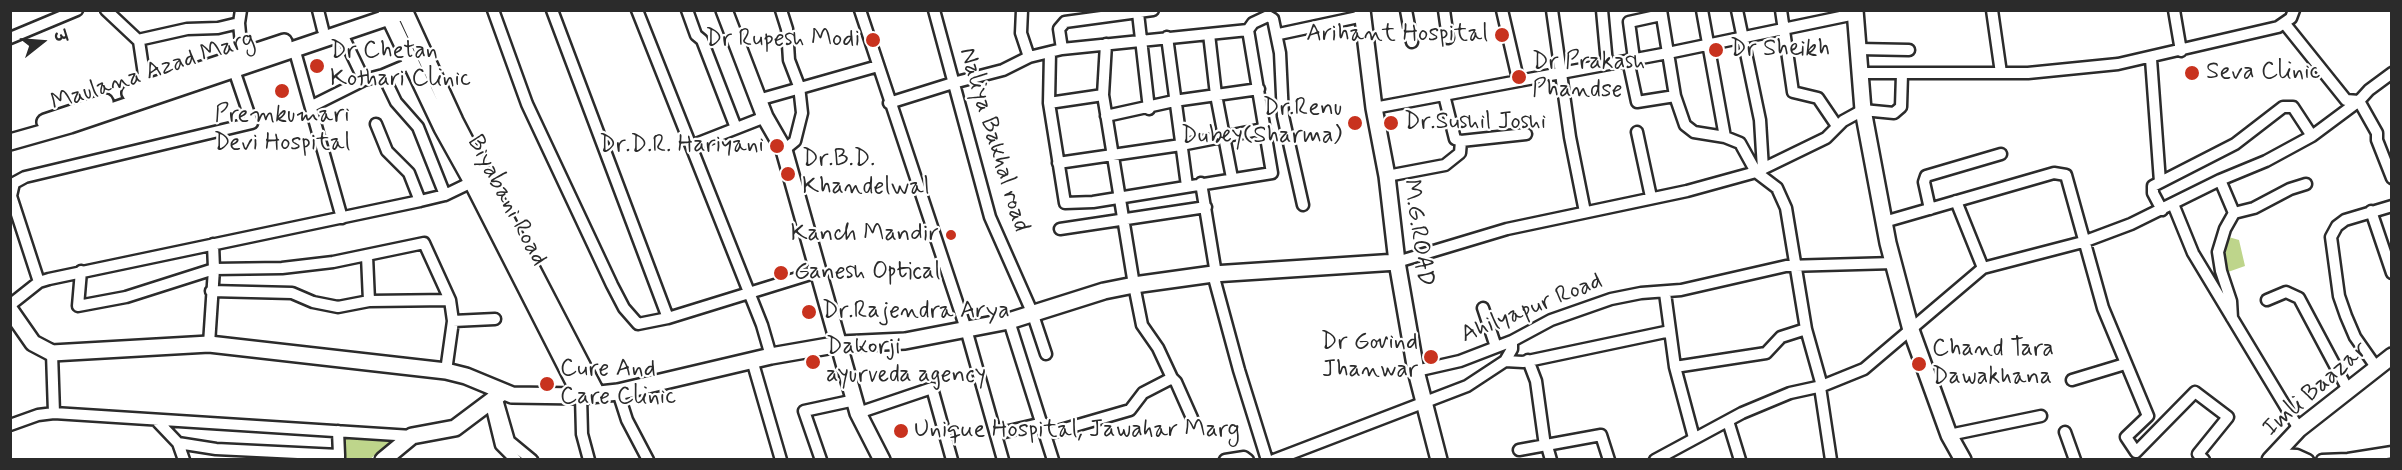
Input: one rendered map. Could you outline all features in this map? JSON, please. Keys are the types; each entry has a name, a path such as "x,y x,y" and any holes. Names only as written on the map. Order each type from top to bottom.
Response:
{"street":[{"path":"10,38 77,10"},
{"path":"106,10 138,40 146,88"},
{"path":"241,10 239,23 242,55"},
{"path":"318,10 323,30"},
{"path":"493,10 527,104 624,308 638,324 668,318 817,272"},
{"path":"637,10 749,294 771,356"},
{"path":"687,10 696,35 702,40 736,128"},
{"path":"724,10 765,117 784,150 856,407 882,459"},
{"path":"781,10 787,29 789,60 799,86 802,113 800,129 795,141 784,150"},
{"path":"861,10 966,329 1003,459"},
{"name":"Naliya Bakhal road","path":"933,10 990,217 1032,312 1046,354"},
{"path":"1022,10 1021,33 1029,57"},
{"path":"1062,49 1059,29 1065,22 1138,14 1153,10"},
{"path":"1406,10 1412,42"},
{"path":"1444,10 1448,38"},
{"path":"1502,10 1518,80"},
{"path":"1552,10 1585,212"},
{"path":"1602,10 1607,64"},
{"path":"1702,10 1725,136"},
{"path":"1737,10 1740,36 1760,120 1759,171"},
{"path":"1780,10 1793,92 1818,98 1838,126"},
{"path":"1992,10 2001,74"},
{"path":"2174,10 2181,51"},
{"path":"1859,73 2001,74 2151,59 2284,24 2294,10"},
{"name":"Maulana Azad Marg","path":"10,132 323,30 384,12 407,11"},
{"name":"Biyabani Road","path":"407,11 455,121 597,394"},
{"path":"555,11 668,318"},
{"name":"Maulana Azad Marg","path":"10,142 70,125 234,70 341,32 384,12"},
{"name":"Biyabani Road","path":"384,12 580,396"},
{"path":"1374,108 1561,71 1668,53 1855,12 1863,110 1884,222 1911,330 1949,435 1963,459"},
{"path":"1276,32 1279,34 1363,13"},
{"name":"M.G.ROAD","path":"1363,13 1374,108 1387,176 1397,262 1416,371 1439,459"},
{"path":"1676,96 1637,102 1629,22 1661,13 1676,96 1685,125 1694,132 1725,136 1740,143 1759,171 1778,188 1791,223 1806,329 1821,387 1831,459"},
{"path":"1138,14 1149,109"},
{"path":"1050,52 1049,103 1065,203 1120,198 1272,173 1248,30 1253,23 1268,16 1273,19 1283,82 1283,116 1303,205"},
{"path":"138,40 187,29 218,28 239,23"},
{"path":"2284,24 2346,100 2359,101"},
{"path":"890,103 1003,70 1029,57 1062,49 1248,30"},
{"path":"341,32 364,80"},
{"path":"1209,34 1216,95 1232,178"},
{"path":"1167,37 1187,186"},
{"path":"1106,44 1103,94 1120,198 1121,221 1142,325 1158,348 1192,418"},
{"path":"294,48 342,218"},
{"path":"1858,49 1909,50"},
{"path":"2151,59 2160,182"},
{"path":"312,106 364,80 383,75 409,63"},
{"path":"758,100 799,86 878,66"},
{"path":"39,282 11,196 14,183 25,177 252,123 234,70"},
{"path":"1655,459 1728,421 1790,393 1821,387 1864,369 1983,268 2083,242 2162,210 2220,180 2266,161 2312,135 2359,101 2391,73"},
{"path":"10,425 38,415 54,413 158,422 412,436 455,428 496,396 580,396 618,392 771,356 840,344 905,341 1009,321 1104,291 1134,285 1214,274 1397,262 1507,229 1687,190 1759,171 1826,138 1838,126 1863,110 1889,114 1900,107 1902,74"},
{"path":"383,75 396,102 418,127 445,195"},
{"path":"1106,116 1149,109 1174,101 1259,89"},
{"path":"1049,103 1103,94"},
{"path":"1444,95 1453,137 1461,141 1526,134"},
{"path":"2359,101 2377,133 2377,140 2391,178"},
{"path":"2162,210 2152,189 2160,182 2235,144 2287,105 2293,107 2312,135"},
{"path":"691,146 765,117"},
{"path":"376,124 387,151 409,173 420,201"},
{"path":"1058,163 1181,145 1224,134 1263,129"},
{"path":"1637,132 1651,197"},
{"path":"1387,176 1445,165 1460,153 1461,141"},
{"path":"1930,209 1924,182 1926,176 2001,154"},
{"path":"1884,222 2063,173 2070,182 2083,242 2103,308 2148,416 2126,437 2136,452 2195,392 2228,417 2198,454 2204,459"},
{"path":"2220,180 2234,213"},
{"path":"10,305 39,282 81,271 420,201 445,195 472,182"},
{"path":"1201,183 1214,274 1239,370 1268,459"},
{"path":"2232,320 2231,301 2221,271 2218,252 2224,229 2234,213 2254,208 2290,189 2306,184"},
{"path":"1956,201 1983,268"},
{"path":"2173,204 2193,253 2299,429"},
{"path":"2376,367 2355,337 2339,296 2331,237 2337,226 2371,211 2391,206"},
{"path":"1060,229 1206,207"},
{"path":"2371,211 2391,273"},
{"path":"81,271 78,306 126,297 214,269 282,268 367,256 424,243 450,300 453,321 446,371"},
{"path":"209,344 214,269 213,244"},
{"path":"367,256 369,301"},
{"name":"Ahilyapur Road","path":"1416,371 1460,361 1512,341 1582,308 1641,293 1665,293 1786,266 1894,263"},
{"path":"211,291 292,293 313,302 338,307 369,301 450,300"},
{"path":"2267,300 2286,292 2294,294 2304,303 2348,390"},
{"path":"1665,293 1675,367 1694,438"},
{"path":"1483,308 1496,347"},
{"path":"10,310 33,343 52,353 209,344 446,371 466,376 496,396 509,441 532,459"},
{"path":"453,321 495,319"},
{"path":"1009,321 1047,434 1053,459"},
{"path":"1675,367 1766,353 1781,337 1806,329"},
{"path":"1504,361 1528,360 1670,331"},
{"path":"1274,459 1467,386 1504,361 1512,350 1512,341"},
{"path":"52,353 54,413"},
{"name":"Imli Baazar","path":"2273,457 2299,429 2391,356"},
{"path":"752,360 781,459"},
{"path":"1528,360 1536,381 1546,446 1551,459"},
{"path":"2072,380 2125,364"},
{"path":"1047,434 1130,410 1143,393 1172,378"},
{"path":"821,459 804,411 856,407 932,388 952,459"},
{"path":"618,392 627,420 648,459"},
{"path":"496,396 501,445 516,459"},
{"path":"580,396 582,434 589,459"},
{"path":"1949,435 2041,416"},
{"path":"1728,421 1740,459"},
{"path":"158,422 178,443 184,459"},
{"path":"996,434 1042,423"},
{"path":"178,443 218,454 339,457 338,431"},
{"path":"2066,432 2075,459"},
{"path":"1519,450 1601,435 1609,459"},
{"path":"383,459 412,436"},
{"path":"2322,459 2348,459 2391,452"},
{"path":"2273,457 2297,455 2308,459"},
{"path":"1225,459 1244,457 1248,459"}],"green space":[{"path":"2225,236 2239,240 2245,266 2228,272 2219,256"},
{"path":"396,438 369,460 342,459 340,439"}],"place":[{"name":"Arihant Hospital","path":"1502,35"},
{"name":"Dr Rupesh Modi","path":"873,40"},
{"name":"Dr Sheikh","path":"1716,50"},
{"name":"Dr Chetan Kothari Clinic","path":"317,66"},
{"name":"Seva Clinic","path":"2192,73"},
{"name":"Dr Prakash Phandse","path":"1519,77"},
{"name":"Premkumari Devi Hospital","path":"282,91"},
{"name":"Dr.Renu Dubey(Sharma)","path":"1355,123"},
{"name":"Dr.Sushil Joshi","path":"1391,123"},
{"name":"Dr.D.R. Hariyani","path":"777,146"},
{"name":"Dr.B.D. Khandelwal","path":"788,174"},
{"name":"Kanch Mandir","path":"951,235"},
{"name":"Ganesh Optical","path":"781,273"},
{"name":"Dr.Rajendra Arya","path":"809,312"},
{"name":"Dr Govind Jhanwar","path":"1431,357"},
{"name":"Dakorji ayurveda agency","path":"813,362"},
{"name":"Chand Tara Dawakhana","path":"1919,364"},
{"name":"Cure And Care Clinic","path":"547,384"},
{"name":"Unique Hospital, Jawahar Marg","path":"901,431"}]}
